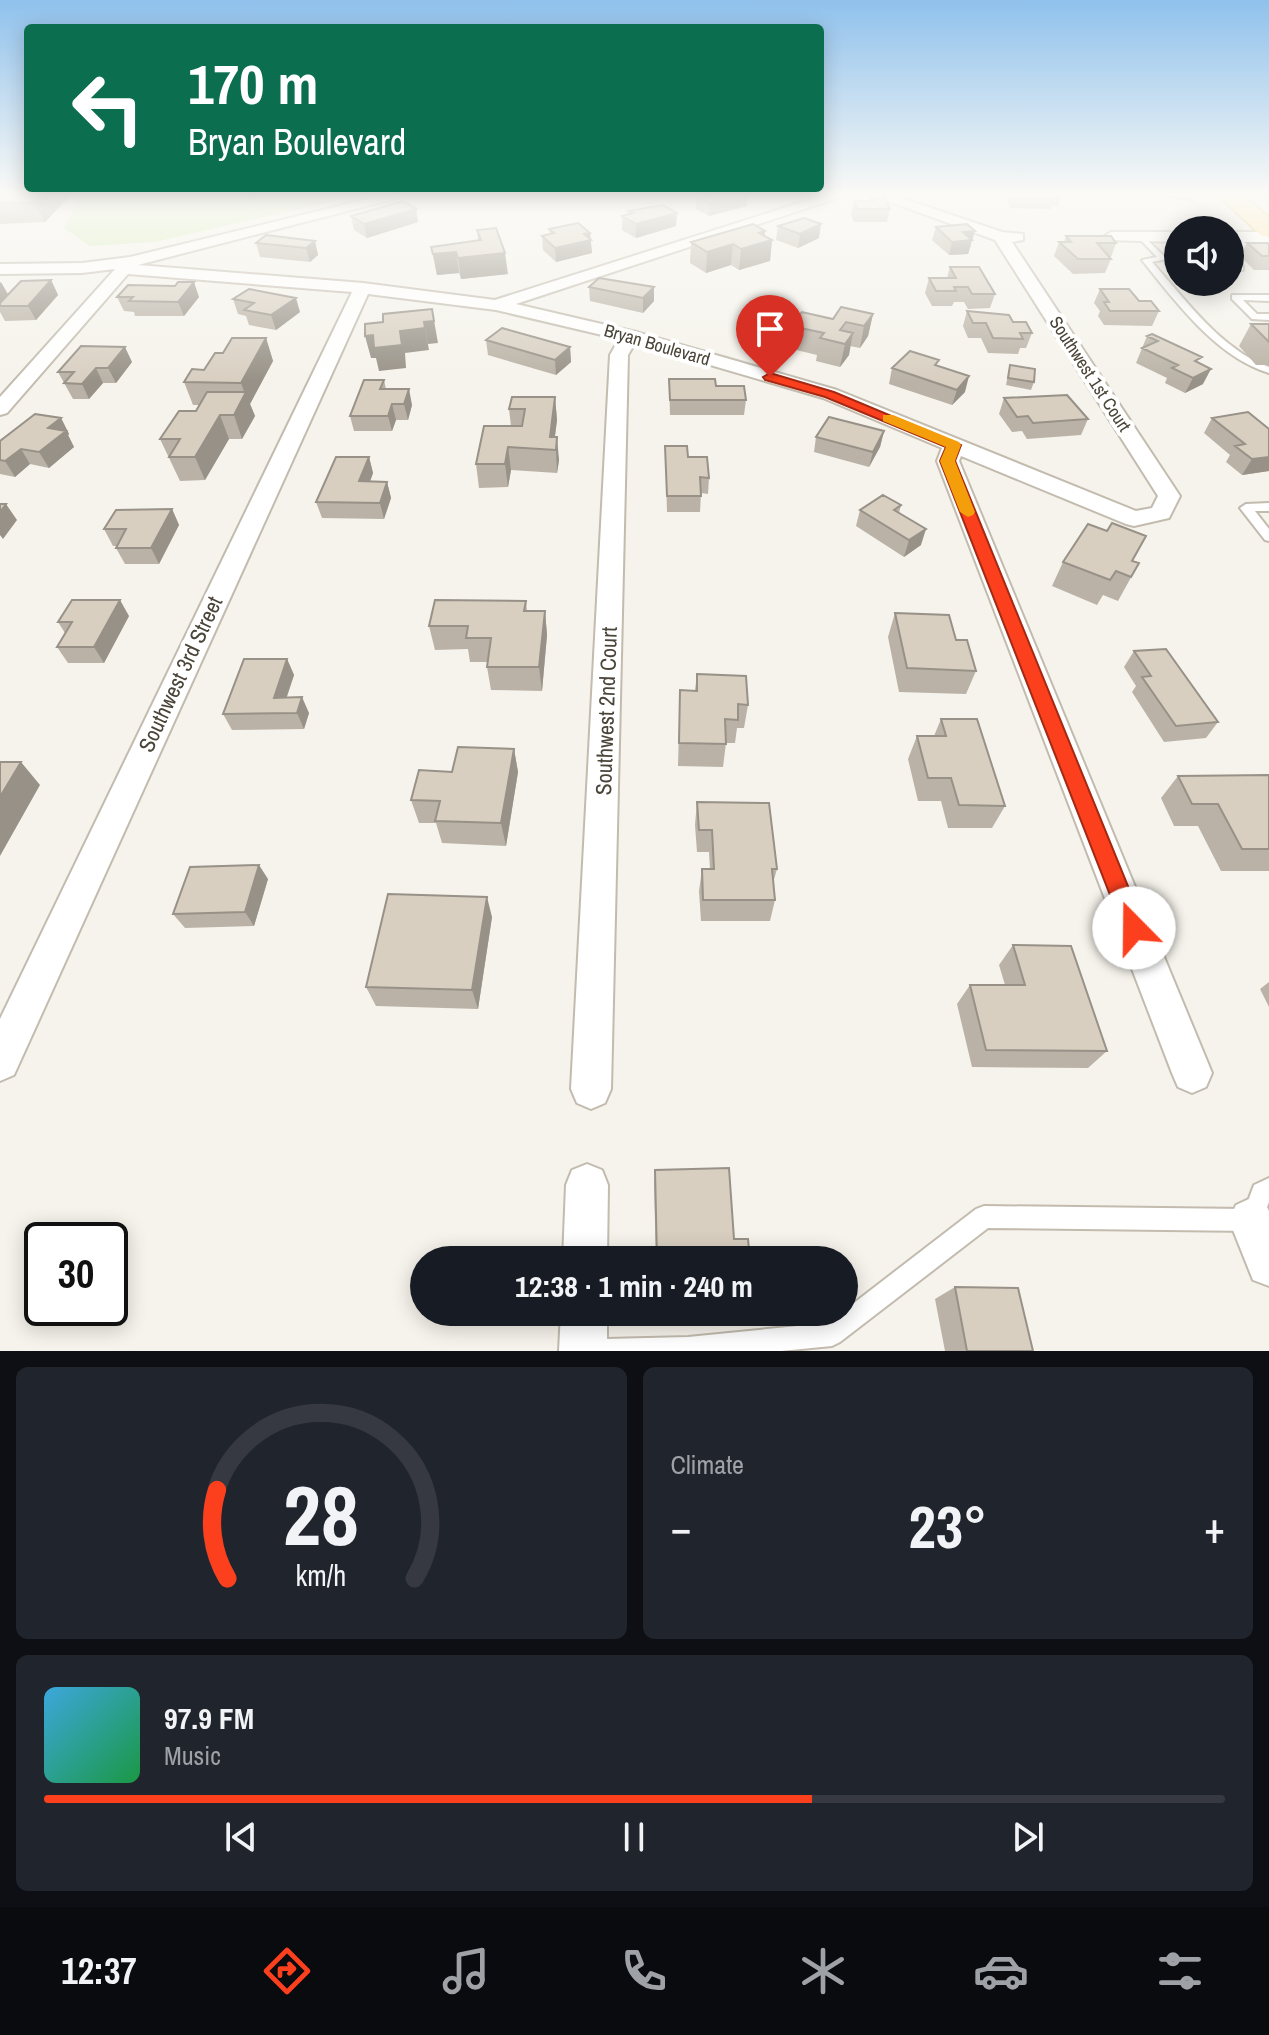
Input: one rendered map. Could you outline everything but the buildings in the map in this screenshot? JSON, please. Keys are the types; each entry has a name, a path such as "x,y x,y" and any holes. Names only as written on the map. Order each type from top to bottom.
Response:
{"street":[{"path":"0,269 128,266 166,256"},
{"path":"496,305 649,256"},
{"name":"Southwest 1st Court","path":"1022,256 1169,496 1161,513"},
{"path":"0,409 128,266"},
{"name":"Bryan Boulevard","path":"128,266 363,288 496,305 630,336 830,394 1134,519 1161,513"},
{"name":"Southwest 3rd Street","path":"0,1061 363,288"},
{"name":"Southwest 2nd Court","path":"591,1089 619,355 630,336"},
{"path":"954,445 948,461 1192,1073"},
{"path":"585,1246 587,1185"},
{"path":"1260,1205 1269,1264"},
{"path":"583,1351 584,1326"}],"lane":[{"path":"1160,256 1163,259 1146,260 1215,337 1250,364 1269,370"},
{"path":"1269,298 1235,297 1255,317 1269,317"},
{"path":"1269,507 1246,508 1269,537"},
{"path":"606,1351 688,1350 832,1334 984,1217 1260,1205"}],"slow traffic":[{"path":"888,418 954,445 948,461 968,512"}],"route":[{"path":"770,377 830,394 954,445 948,461 1134,928"}]}
